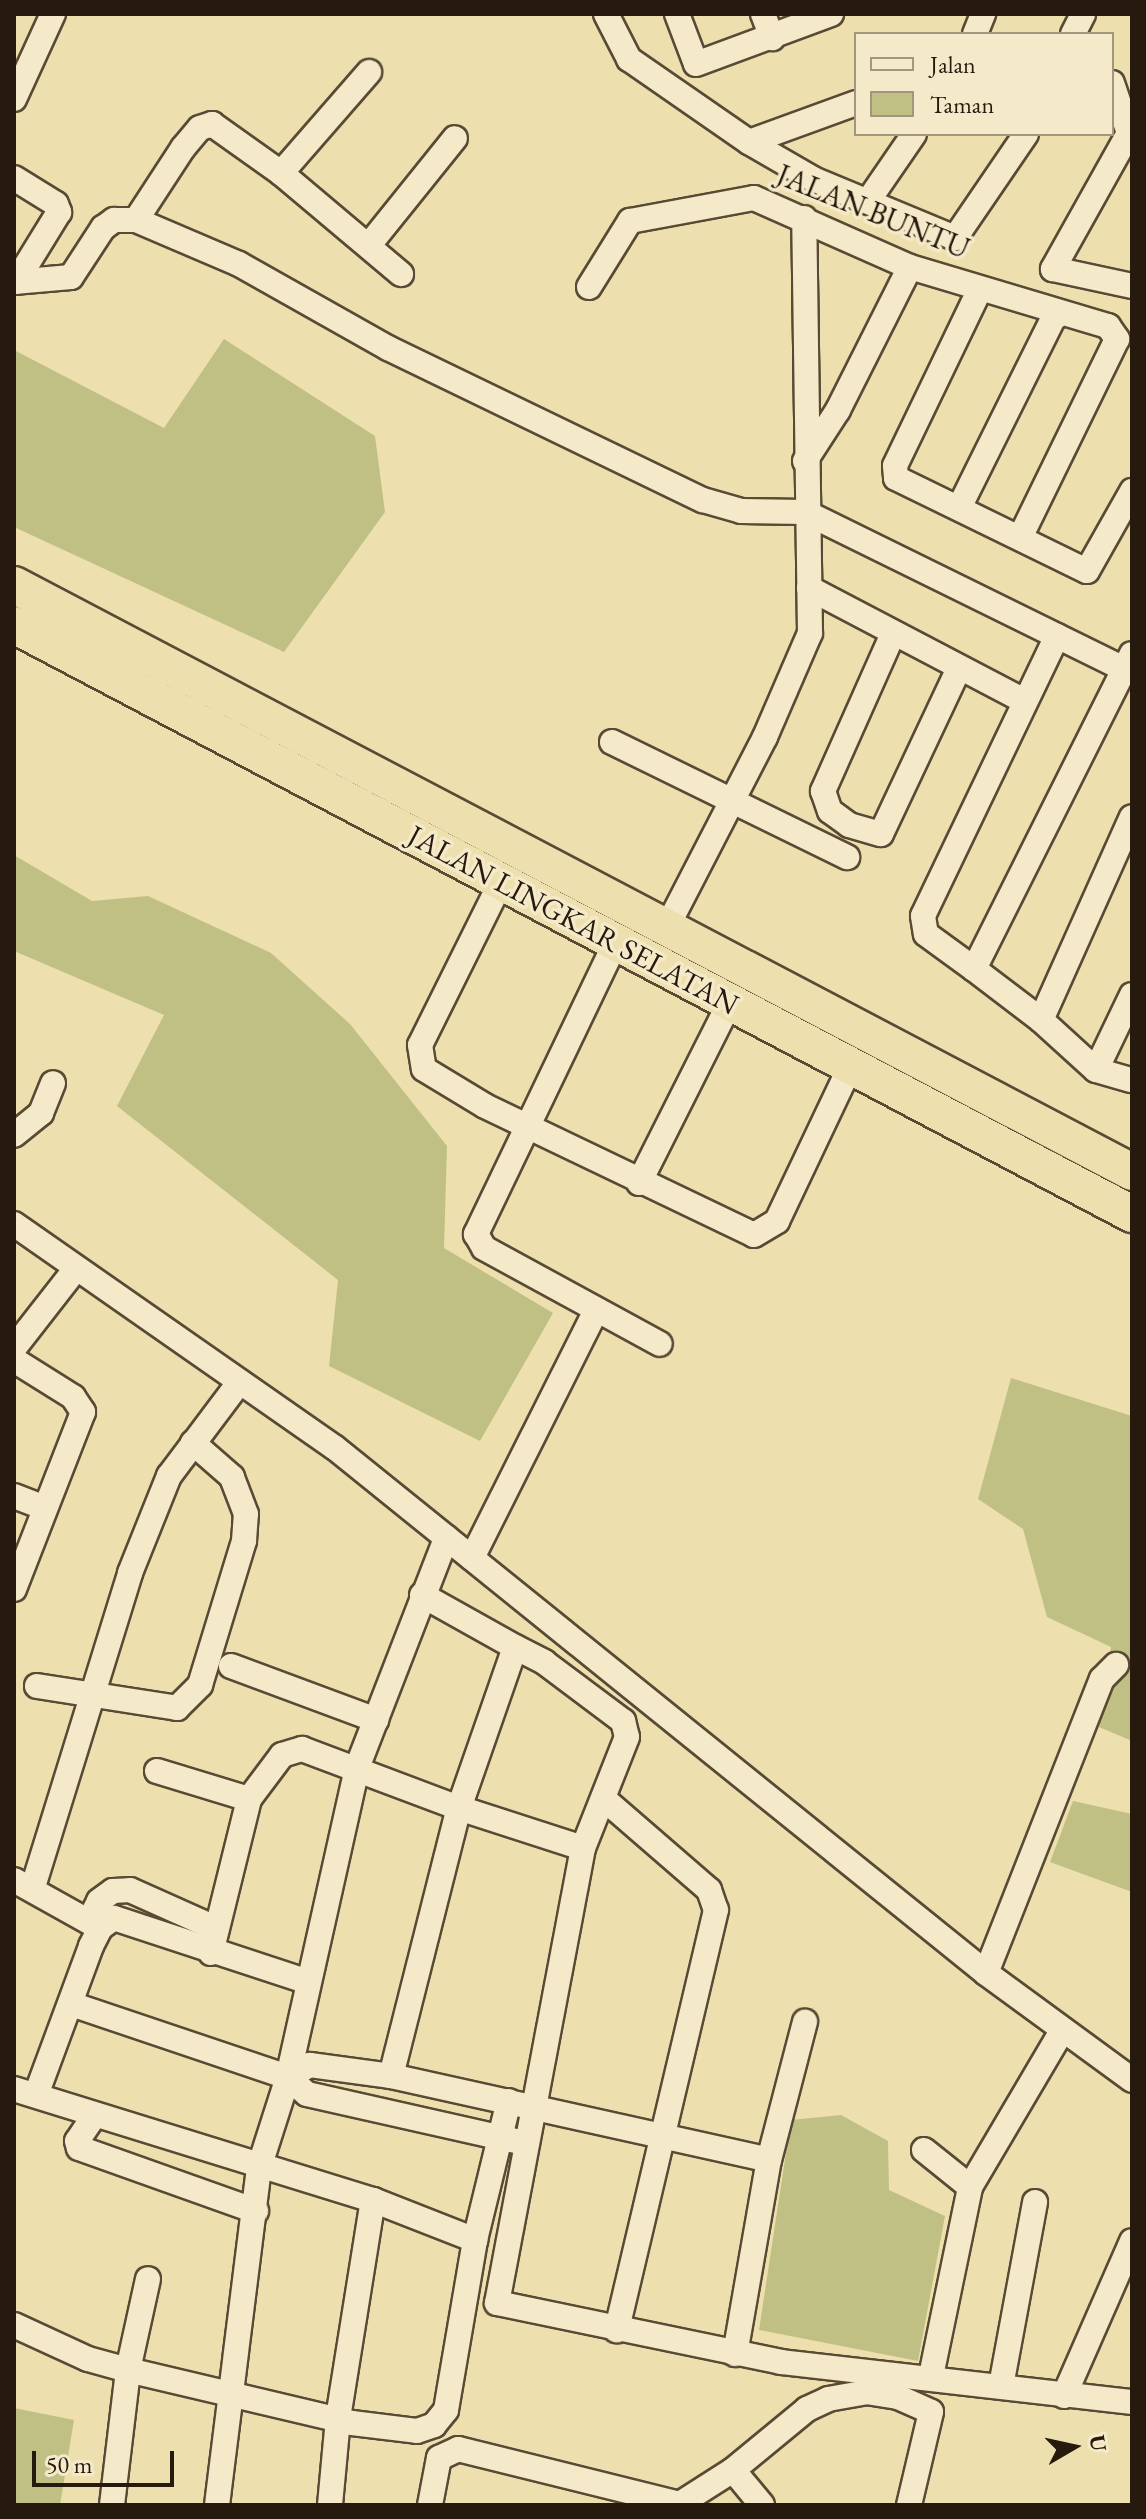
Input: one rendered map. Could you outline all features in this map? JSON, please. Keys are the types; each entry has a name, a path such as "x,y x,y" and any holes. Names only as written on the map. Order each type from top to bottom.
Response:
{"highway":[{"name":"JALAN LINGKAR SELATAN","path":"14,585 1132,1172"},
{"name":"JALAN LINGKAR SELATAN","path":"14,625 1132,1214"},
{"path":"562,914 576,878"}],"street":[{"path":"14,99 53,14"},
{"path":"606,14 629,59 749,142 813,179 955,238 1025,136"},
{"path":"677,14 696,64"},
{"path":"763,14 772,38"},
{"path":"658,79 831,14"},
{"path":"1074,32 1083,14"},
{"path":"281,173 369,72"},
{"path":"1114,89 1130,138 1053,269 1132,286"},
{"path":"749,142 854,104"},
{"path":"136,220 183,148 205,124 219,127 281,173 401,274"},
{"path":"868,201 913,136"},
{"path":"369,245 455,138"},
{"path":"14,178 56,204 59,212 15,282"},
{"name":"JALAN BUNTU","path":"589,287 621,231 641,216 754,198 910,267 1108,326 1117,339 1021,536"},
{"path":"667,927 731,802 810,633 805,512 804,218"},
{"path":"15,282 71,277 103,228 114,220 136,220 239,264 388,348 703,500 741,511 805,512 1057,636 1129,666 974,969"},
{"path":"805,461 838,410 910,267"},
{"path":"980,289 895,466 896,478 960,506 1087,571 1132,491"},
{"path":"960,506 1053,319 1061,313"},
{"path":"809,588 892,636 1024,701"},
{"path":"892,636 823,791 830,811 849,825 881,834 959,668"},
{"path":"1057,636 922,922 926,934 1041,1020 1096,1070 1132,1080"},
{"path":"612,742 847,857"},
{"path":"1041,1020 1132,817"},
{"path":"501,882 420,1045 419,1061 432,1077 531,1129 639,1183 754,1235 777,1221 851,1065"},
{"path":"615,944 531,1129 477,1227 477,1239 484,1248 660,1344"},
{"path":"1096,1070 1132,995"},
{"path":"639,1183 729,1004"},
{"path":"14,1135 41,1113 53,1083"},
{"path":"14,1224 238,1384 334,1447 986,1973 1132,2080"},
{"path":"14,1348 75,1270"},
{"path":"472,1558 596,1310"},
{"path":"14,1360 73,1397 83,1412 15,1583"},
{"path":"238,1384 169,1476 130,1573 94,1696 24,1884 95,1924 121,1918 211,1953 306,1981"},
{"path":"37,1686 177,1708 200,1685 244,1541 246,1514 232,1477 193,1443"},
{"path":"14,1496 43,1507"},
{"path":"217,2505 259,2168 288,2077 306,1981 357,1768 446,1538"},
{"path":"422,1595 544,1662 623,1721 627,1737 583,1848 497,2303"},
{"path":"391,2076 459,1808 515,1647"},
{"path":"986,1973 1102,1679 1116,1665"},
{"path":"231,1666 376,1720"},
{"path":"211,1953 249,1799 282,1755 293,1749 357,1768 459,1808 583,1848"},
{"path":"157,1771 249,1799"},
{"path":"604,1799 709,1890 715,1902 617,2330"},
{"path":"217,1929 130,1890 113,1891 99,1901 71,2004 25,2092 259,2168 373,2200 475,2240"},
{"path":"71,2004 288,2077 307,2094 526,2143"},
{"path":"735,2354 769,2160 805,2022"},
{"path":"931,2376 970,2187 1062,2031"},
{"path":"288,2077 310,2065 391,2076 534,2106 661,2139 769,2160"},
{"path":"428,2121 432,2085"},
{"path":"14,2325 88,2359 128,2370 338,2418 417,2431 440,2420 475,2240 509,2101"},
{"path":"94,2116 77,2141 79,2148 256,2211"},
{"path":"924,2150 970,2187"},
{"path":"201,2192 214,2151"},
{"path":"330,2505 338,2418 373,2200"},
{"path":"1001,2386 1035,2202"},
{"path":"1064,2396 1132,2241"},
{"path":"112,2505 128,2370 148,2279"},
{"path":"465,2297 545,2309 617,2330 735,2354 1132,2402"},
{"path":"430,2505 439,2458 458,2449 678,2504 733,2470 828,2399 848,2392 884,2393 931,2412 909,2505"},
{"path":"733,2470 762,2505"}],"green space":[{"path":"224,339 375,436 385,512 284,652 14,527 14,350 164,428"},
{"path":"14,855 92,901 148,896 271,953 350,1024 447,1146 444,1248 553,1313 480,1441 329,1366 338,1280 117,1106 164,1015 14,951"},
{"path":"1011,1378 1132,1416 1132,1741 1099,1727 1111,1647 1047,1617 1023,1529 978,1499"},
{"path":"1073,1801 1132,1814 1132,1892 1050,1862"},
{"path":"841,2115 888,2141 889,2190 945,2216 918,2361 759,2330 791,2120"},
{"path":"14,2408 74,2420 60,2505 14,2505"}]}
